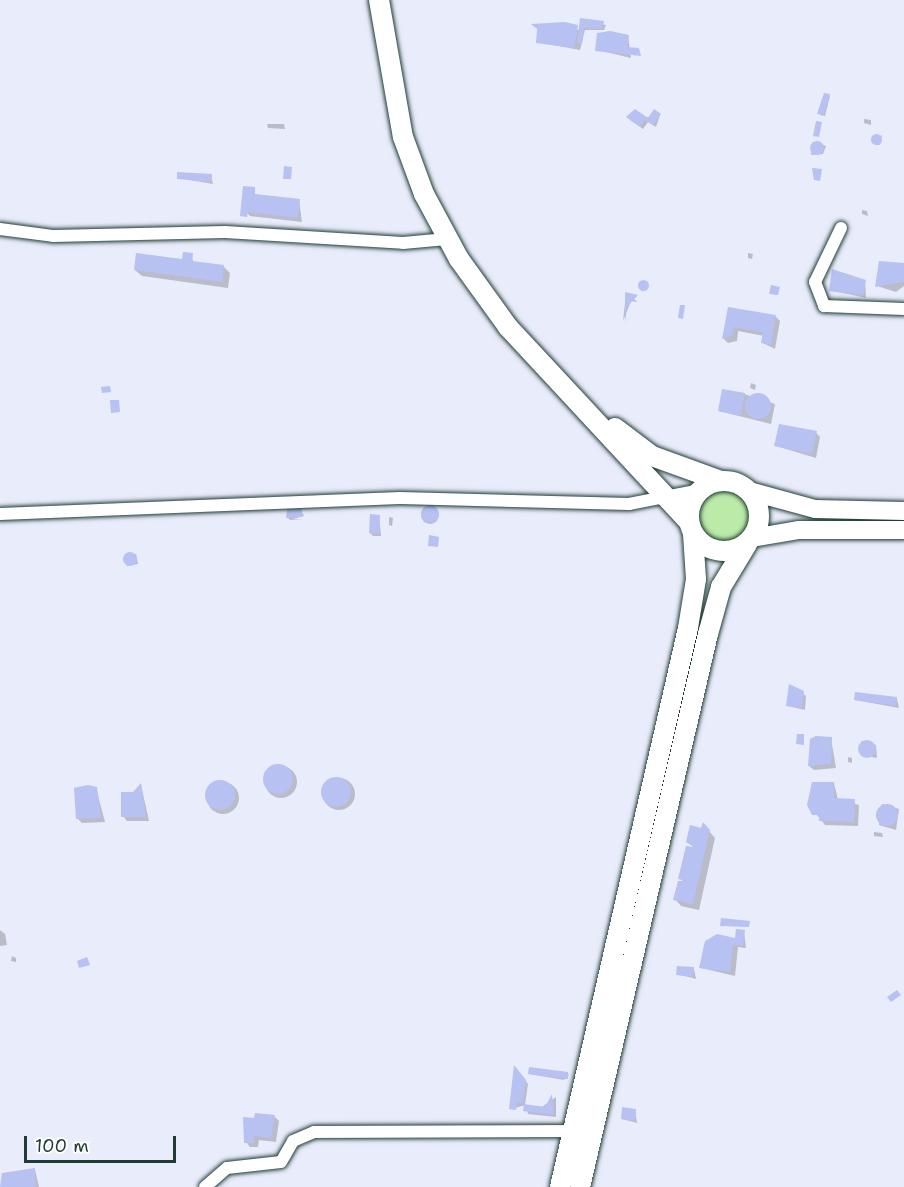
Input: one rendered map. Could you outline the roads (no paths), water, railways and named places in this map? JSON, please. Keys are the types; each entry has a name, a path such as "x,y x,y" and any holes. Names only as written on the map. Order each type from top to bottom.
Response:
{"main road":[{"path":"379,0 403,137 447,239 508,327 691,528 717,551 799,530 904,530"},
{"path":"391,0 415,133 469,252 518,322 628,440 678,469 721,481 749,492 814,509 904,511"},
{"path":"560,1187 688,628 696,579 691,528 700,490 721,481"},
{"path":"580,1187 708,634 721,587 749,541 760,514 749,492"}],"street":[{"path":"841,228 815,282 824,306 904,309"},
{"path":"0,229 53,236 225,232 404,243 447,239"},
{"path":"0,514 389,498 608,504 700,490"},
{"path":"205,1187 227,1168 280,1162 293,1142 314,1132 573,1131"}]}
